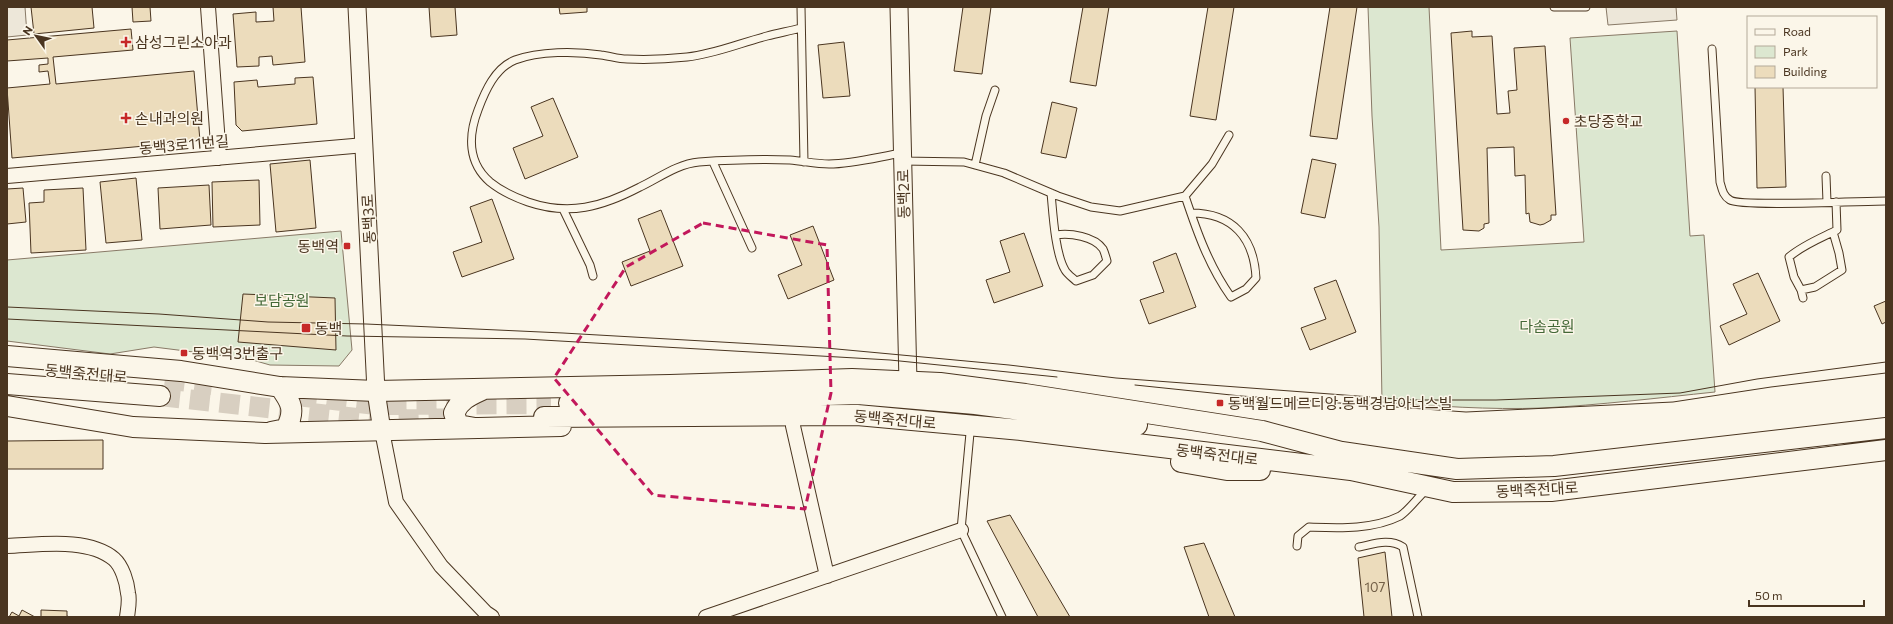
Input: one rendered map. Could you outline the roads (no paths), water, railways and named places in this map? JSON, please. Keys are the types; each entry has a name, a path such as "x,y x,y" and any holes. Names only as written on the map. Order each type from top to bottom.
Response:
{"main road":[{"path":"7,356 181,371 280,387 376,391 852,379 940,383 1025,394 1262,430 1342,452"},
{"name":"동백죽전대로","path":"7,367 162,388 7,384"},
{"path":"265,433 286,429 291,419 291,402 280,387"},
{"path":"475,428 458,425 454,413 459,403 469,396 486,389"},
{"name":"동백죽전대로","path":"1886,428 1554,466 1457,469 1342,452 976,404 858,394 547,410 856,415 1021,430 1351,470 1453,492 1551,491 1886,450"},
{"path":"7,406 133,427 265,433 674,424 908,427 1026,438 1227,470 1351,470"},
{"path":"1863,431 1886,420"}],"street":[{"path":"208,7 219,158"},
{"name":"동백3로","path":"357,7 376,391 382,431"},
{"name":"동백2로","path":"899,7 908,382"},
{"name":"동백3로11번길","path":"7,176 365,145"},
{"path":"793,426 827,576"},
{"path":"382,431 396,502 442,566 486,613 492,617"},
{"path":"706,617 961,530"},
{"path":"7,546 76,544 96,549 115,560 123,573 129,594 127,617"}],"lane":[{"path":"800,7 804,162"},
{"path":"1554,7 1586,7"},
{"path":"801,28 767,36 710,53 688,57 625,60 580,53 525,57 513,61 504,66 488,86 474,119 471,141 474,160 479,170 497,188 516,198 554,209 576,209 600,204 618,198 675,168 697,162 791,160 831,164 902,157 964,162 1004,173 1051,193 1091,207 1120,211 1185,196 1212,164 1229,135"},
{"path":"1712,49 1720,182 1724,196 1731,201 1743,202 1886,201"},
{"path":"975,165 986,116 995,90"},
{"path":"713,162 752,248"},
{"path":"1826,176 1827,202"},
{"path":"1051,193 1056,234 1058,249 1065,271 1076,281 1093,275 1107,261 1102,248 1086,238 1068,233 1056,234"},
{"path":"1185,196 1191,214 1217,277 1231,297 1246,289 1256,278 1256,262 1243,235 1230,221 1204,213 1191,214"},
{"path":"1803,298 1801,290 1794,277 1790,257 1798,250 1837,230 1836,202"},
{"path":"563,209 590,265 593,276"},
{"path":"1801,290 1815,287 1842,270 1833,232"},
{"path":"970,433 961,530 1002,617"},
{"path":"1296,546 1298,536 1309,527 1345,528 1380,523 1401,515 1429,487"},
{"path":"1359,547 1381,542 1396,542 1403,547 1418,617"}],"tunnel":[{"path":"165,379 212,385"},
{"path":"160,396 375,420 462,418"},
{"path":"297,396 376,405 551,404"}],"tram line":[{"path":"7,307 159,314 268,322 366,324 563,333 826,348 1009,365 1116,378 1411,400 1496,400 1680,393 1757,379 1886,362"},
{"path":"7,319 347,336 525,339 890,360 1057,377"},
{"path":"1135,385 1241,396 1466,412 1673,402 1771,387 1886,373"}],"place":[{"name":"삼성그린소아과","path":"126,42"},
{"name":"손내과의원","path":"126,118"},
{"name":"초당중학교","path":"1566,121"},
{"name":"동백역","path":"347,246"},
{"name":"동백","path":"306,328"},
{"name":"동백역3번출구","path":"184,353"},
{"name":"동백월드메르디앙.동백경남아너스빌","path":"1220,403"}],"park label":[{"name":"보담공원","path":"282,300"},
{"name":"다솜공원","path":"1547,326"}]}
